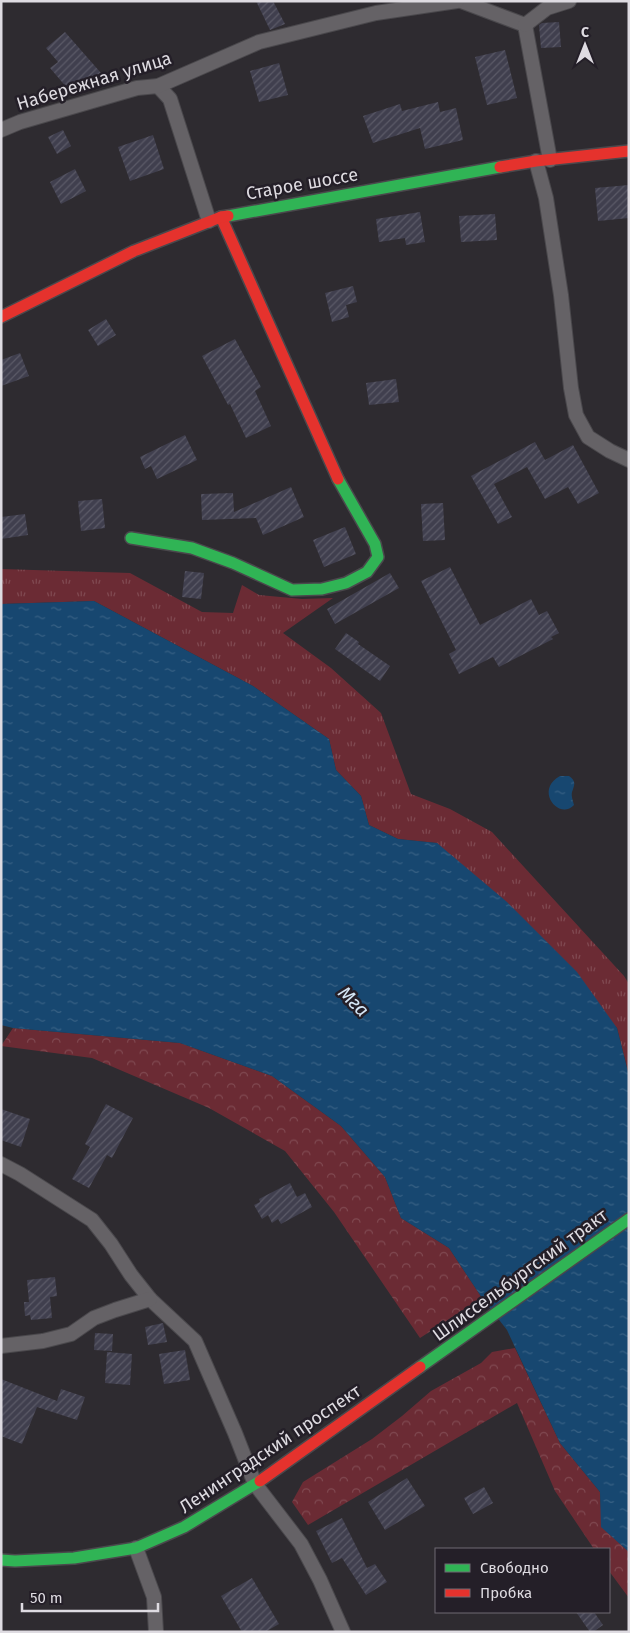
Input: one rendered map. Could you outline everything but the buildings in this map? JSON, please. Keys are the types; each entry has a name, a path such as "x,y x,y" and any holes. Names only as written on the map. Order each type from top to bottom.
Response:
{"street":[{"name":"Набережная улица","path":"1,130 20,122 137,88 158,86 259,42 376,13 459,1 525,24"},
{"path":"570,1 547,8 525,24 543,160 546,198 560,286 571,388 576,415 588,437 629,460"},
{"path":"131,538 192,548 233,563 292,590 322,589 346,583 367,572 378,557 374,544 342,487 215,219 170,99 158,86"},
{"name":"Старое шоссе","path":"1,317 134,252 215,219 543,160 629,151"},
{"path":"1,1164 92,1220 111,1244 130,1275 150,1299 195,1341 255,1484 301,1544 320,1580 343,1632"},
{"name":"Шлиссельбургский тракт","path":"431,1360 629,1219"},
{"path":"1,1346 43,1341 71,1334 94,1318 150,1299"},
{"name":"Ленинградский проспект","path":"1,1560 74,1558 136,1548 184,1527 255,1484 431,1360"},
{"path":"136,1548 154,1597 156,1632"}],"green space":[{"path":"1,569 130,573 202,612 233,613 242,585 259,595 302,599 333,598 283,633 331,668 381,713 411,794 450,809 492,832 624,976 629,984 629,1075 617,1028 437,843 398,839 369,825 361,796 336,770 329,739 253,686 94,601 1,604"},
{"path":"13,1028 180,1043 272,1076 341,1126 385,1177 401,1218 449,1248 482,1298 420,1338 334,1212 285,1151 209,1108 92,1058 1,1046"},
{"path":"515,1348 560,1443 600,1492 602,1527 629,1552 629,1598 610,1572 610,1548 593,1548 555,1491 517,1403 308,1525 292,1502 303,1482 372,1439 431,1391 481,1363 492,1352"}],"water":[{"name":"Мга","path":"94,601 253,686 329,739 336,770 361,796 369,825 398,839 437,843 507,902 577,972 617,1028 629,1076 629,1552 601,1527 600,1492 560,1443 507,1330 482,1298 449,1248 401,1218 385,1177 341,1126 272,1076 180,1043 13,1028 1,1025 1,604"},
{"path":"560,776 569,776 573,779 574,783 572,798 574,805 568,809 556,807 549,796 549,789"}],"traffic: fast":[{"path":"228,216 500,167"},
{"path":"131,538 192,548 233,563 292,590 322,589 346,583 367,572 378,557 375,544 338,479"},
{"path":"420,1367 629,1219"},
{"path":"1,1560 74,1558 136,1548 184,1527 260,1481"}],"traffic: jam":[{"path":"500,167 536,161 629,151"},
{"path":"1,317 134,251 221,217 228,216"},
{"path":"221,217 338,479"},
{"path":"260,1481 420,1367"}]}
